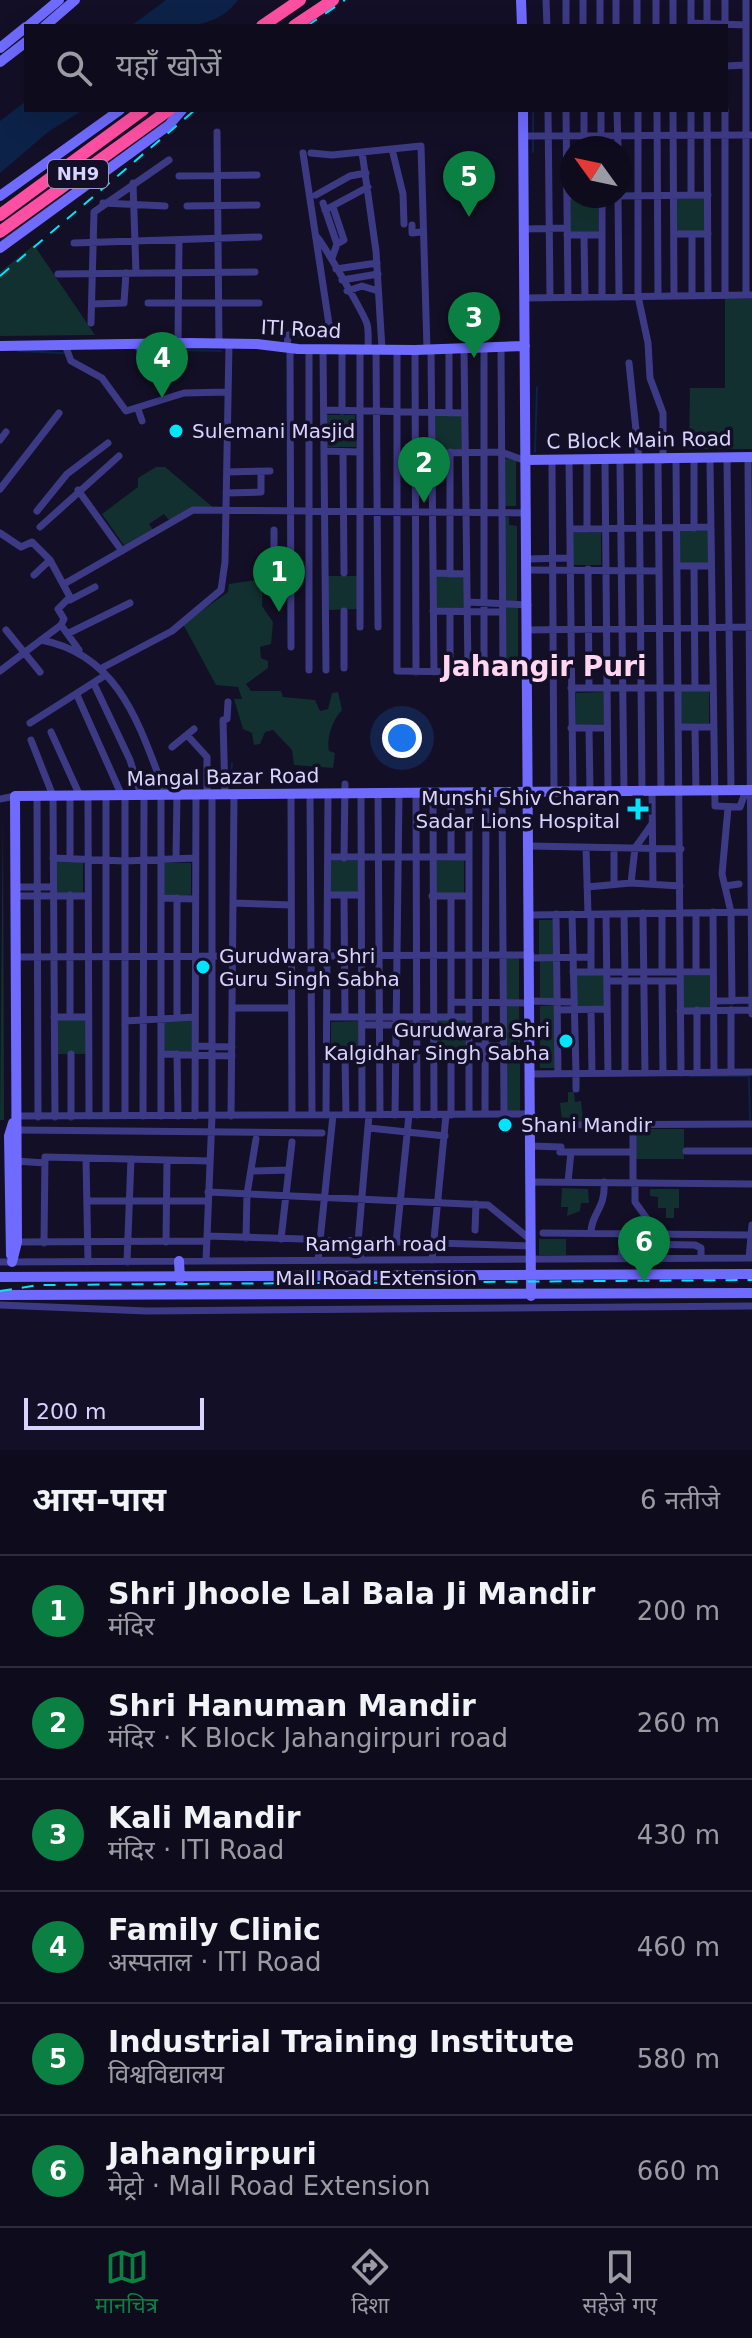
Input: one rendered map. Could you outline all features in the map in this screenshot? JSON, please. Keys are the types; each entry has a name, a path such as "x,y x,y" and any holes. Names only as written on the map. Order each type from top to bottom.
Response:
{"highway":[{"path":"265,24 300,0"},
{"path":"297,24 333,0"},
{"name":"NH9","path":"0,215 140,112"},
{"name":"NH9","path":"0,232 166,112"}],"street":[{"path":"34,24 59,0"},
{"path":"47,24 75,0"},
{"path":"521,0 522,24"},
{"path":"546,0 547,24"},
{"path":"566,0 566,24"},
{"path":"583,0 583,24"},
{"path":"600,0 600,24"},
{"path":"616,0 616,24"},
{"path":"637,0 637,24"},
{"path":"656,0 656,24"},
{"path":"673,0 673,24"},
{"path":"691,0 691,24 707,24 707,0"},
{"path":"725,0 725,24"},
{"path":"525,298 749,295 746,0"},
{"path":"728,25 746,25"},
{"path":"0,48 24,34"},
{"path":"0,62 24,34"},
{"path":"728,66 746,65"},
{"path":"0,196 117,112"},
{"path":"0,248 169,125 180,112"},
{"path":"523,112 530,792 531,1302"},
{"path":"548,112 550,297"},
{"path":"566,112 567,136"},
{"path":"584,112 584,136"},
{"path":"601,112 601,136"},
{"path":"638,112 638,296 648,343 650,378 663,413 658,528 661,687 652,791 653,884"},
{"path":"657,112 658,296"},
{"path":"673,112 674,296"},
{"path":"691,112 691,195"},
{"path":"707,112 708,296"},
{"path":"725,112 725,295"},
{"path":"601,119 617,114 618,136 749,135"},
{"path":"30,723 94,684 102,673 169,633 221,590 226,512 227,392 219,303 217,132"},
{"path":"523,136 560,136"},
{"path":"291,647 288,335 330,333 307,153 421,146 421,232 427,323 415,413 416,672"},
{"path":"392,149 408,224 412,233 421,232"},
{"path":"548,151 560,152"},
{"path":"360,627 360,411 378,291 362,152"},
{"path":"91,323 92,220 103,203 169,160"},
{"path":"316,195 350,176 366,173"},
{"path":"179,176 257,175"},
{"path":"133,183 136,273"},
{"path":"332,258 337,244 344,240 327,206 368,187"},
{"path":"632,196 708,195"},
{"path":"103,203 135,207 165,206"},
{"path":"187,206 257,205"},
{"path":"567,208 568,297"},
{"path":"602,208 602,297"},
{"path":"619,208 619,297"},
{"path":"525,229 550,228 584,235 602,235"},
{"path":"674,234 708,234"},
{"path":"692,234 692,296"},
{"path":"584,235 585,297"},
{"path":"316,236 324,242 367,324 371,349 378,412 378,627"},
{"path":"74,243 259,237"},
{"path":"178,344 179,240"},
{"path":"336,269 377,263"},
{"path":"58,274 255,272"},
{"path":"92,304 124,303 126,273"},
{"path":"342,280 378,274"},
{"path":"347,291 362,286 378,291"},
{"path":"148,303 259,303"},
{"path":"136,344 154,373"},
{"name":"ITI Road","path":"0,346 224,344 309,349 484,350 525,346"},
{"path":"69,345 71,361 102,378 122,408 138,409 184,393 227,392"},
{"path":"501,348 503,673"},
{"path":"309,349 309,670"},
{"path":"323,349 326,670"},
{"path":"342,349 342,411"},
{"path":"397,349 397,671 529,673"},
{"path":"424,349 432,413 434,672"},
{"path":"449,349 449,413"},
{"path":"464,349 468,673"},
{"path":"484,350 484,673"},
{"path":"629,363 639,461 642,687 652,791"},
{"path":"189,400 197,395"},
{"path":"138,409 142,421"},
{"path":"324,410 465,413"},
{"path":"0,489 59,413"},
{"path":"0,440 6,432"},
{"path":"37,511 67,474 108,443"},
{"path":"324,451 360,452"},
{"path":"343,452 344,573"},
{"path":"450,452 450,574"},
{"path":"432,453 501,452 526,462"},
{"path":"40,527 119,456"},
{"path":"731,1005 752,1012 751,460"},
{"name":"C Block Main Road","path":"661,461 751,460"},
{"name":"C Block Main Road","path":"526,462 751,460"},
{"path":"569,461 573,792"},
{"name":"C Block Main Road","path":"526,462 639,461"},
{"path":"727,461 731,791"},
{"path":"676,462 681,1073"},
{"path":"694,462 694,528"},
{"path":"710,462 715,806 740,807 750,790"},
{"path":"587,463 587,529"},
{"path":"605,463 608,791"},
{"path":"620,463 624,791"},
{"path":"552,464 554,792"},
{"path":"226,493 261,492 266,472 227,472"},
{"path":"78,490 122,551"},
{"path":"309,496 325,497"},
{"path":"64,584 193,510 527,513"},
{"path":"569,515 587,515"},
{"path":"570,529 711,527"},
{"path":"274,530 274,551"},
{"path":"0,533 21,547 32,542 50,560 70,600"},
{"path":"527,564 570,558"},
{"path":"34,575 50,560"},
{"path":"527,564 553,569 659,571"},
{"path":"677,566 711,566"},
{"path":"694,566 695,688"},
{"path":"588,569 589,687"},
{"path":"433,573 467,574"},
{"path":"0,671 61,625 64,619 58,609 95,587"},
{"path":"467,602 484,602 502,607"},
{"path":"69,633 130,603"},
{"path":"433,611 484,612 528,605"},
{"path":"553,609 570,610"},
{"path":"344,611 344,668"},
{"path":"450,612 450,672"},
{"path":"606,612 622,612"},
{"path":"61,625 79,650 130,704 168,795 176,858"},
{"path":"528,630 750,627"},
{"path":"6,630 40,672"},
{"path":"41,640 79,650"},
{"path":"712,641 729,642"},
{"path":"0,654 8,663"},
{"path":"94,684 126,749 142,795 143,1116"},
{"path":"571,688 712,688"},
{"path":"77,695 123,796 125,1116"},
{"path":"228,702 227,719 223,720 230,795 233,903 231,1116"},
{"path":"678,727 713,727"},
{"path":"695,727 696,791"},
{"path":"571,728 607,728"},
{"path":"589,728 590,792"},
{"path":"51,732 79,796 88,858 89,1116"},
{"path":"172,747 190,732 207,757 212,777 205,795 195,858 195,1116"},
{"path":"31,740 53,796 55,1117"},
{"path":"344,789 344,858"},
{"name":"Mangal Bazar Road","path":"15,796 328,794 344,789 361,793 750,790"},
{"path":"485,1114 486,792"},
{"path":"502,792 504,1114"},
{"path":"361,793 362,1100 369,1128 358,1242 361,1260"},
{"path":"378,793 380,1115"},
{"path":"395,1115 399,793"},
{"path":"396,1243 407,1131 413,1115 416,793"},
{"path":"433,793 434,1115"},
{"path":"451,793 451,857"},
{"path":"469,793 469,1114"},
{"path":"291,794 292,1115"},
{"path":"305,1133 312,1101 310,794"},
{"path":"318,1260 330,1115 326,1101 329,1056 328,794"},
{"path":"161,1116 161,858 168,795"},
{"path":"205,795 212,957 212,1116 206,1261"},
{"path":"0,799 15,796 16,1130 6,1277"},
{"path":"37,796 38,1117"},
{"path":"70,858 79,796"},
{"path":"106,796 106,1116"},
{"path":"728,808 722,862 731,912 731,1072"},
{"path":"37,811 53,811"},
{"path":"631,883 635,848 652,824"},
{"path":"530,846 681,849"},
{"path":"586,848 591,972"},
{"path":"614,849 614,884"},
{"path":"328,857 469,857"},
{"path":"53,858 125,861 195,858"},
{"path":"587,887 631,883 680,886"},
{"path":"725,886 739,884"},
{"path":"15,892 53,891 88,896"},
{"path":"70,895 70,1017"},
{"path":"328,895 361,895"},
{"path":"344,895 345,1017"},
{"path":"432,896 469,896"},
{"path":"451,896 451,1017"},
{"path":"161,898 195,899"},
{"path":"177,898 177,1017"},
{"path":"233,903 291,905"},
{"path":"713,912 714,1072"},
{"path":"530,915 752,912"},
{"path":"643,913 645,1073"},
{"path":"662,913 663,1073"},
{"path":"696,913 696,972"},
{"path":"556,914 558,1073"},
{"path":"572,914 576,1089"},
{"path":"606,914 608,1073"},
{"path":"624,914 625,1073"},
{"path":"15,957 591,957"},
{"path":"362,970 379,971"},
{"path":"143,971 161,971"},
{"path":"573,972 591,972 607,977 680,976 713,972"},
{"path":"680,1011 752,1000"},
{"path":"451,1002 531,1002 591,1010 607,1009"},
{"path":"232,1008 291,1008"},
{"path":"591,1010 592,1073"},
{"path":"697,1010 697,1072"},
{"path":"54,1017 88,1017"},
{"path":"125,1021 195,1017"},
{"path":"328,1017 362,1021 433,1021 469,1017"},
{"path":"557,1028 575,1029"},
{"path":"161,1054 195,1050 232,1051"},
{"path":"469,1051 531,1055"},
{"path":"558,1052 576,1051"},
{"path":"71,1054 71,1117"},
{"path":"177,1054 178,1116"},
{"path":"432,1260 435,1203 449,1115 451,1055"},
{"path":"663,1056 681,1055"},
{"path":"329,1056 362,1056"},
{"path":"345,1056 346,1115"},
{"path":"531,1074 752,1072"},
{"path":"195,1100 212,1100"},
{"path":"362,1100 380,1100"},
{"path":"312,1101 326,1101"},
{"path":"15,1116 504,1114 532,1120 752,1124"},
{"path":"6,1262 17,1242 9,1136 15,1116"},
{"path":"250,1116 250,1133"},
{"path":"633,1124 635,1202 653,1227"},
{"path":"369,1128 445,1136"},
{"path":"16,1130 322,1133"},
{"path":"246,1238 247,1194 256,1139"},
{"path":"281,1239 292,1142"},
{"path":"531,1146 561,1147 560,1152 633,1152"},
{"path":"686,1151 752,1151"},
{"path":"568,1182 571,1152"},
{"path":"44,1243 45,1157 210,1161"},
{"path":"86,1158 88,1262"},
{"path":"127,1262 131,1159"},
{"path":"166,1242 167,1160"},
{"path":"13,1161 45,1163"},
{"path":"251,1171 288,1170"},
{"path":"531,1182 752,1184"},
{"path":"591,1233 591,1224 605,1201 604,1182"},
{"path":"88,1201 166,1201 247,1194 488,1205 531,1243"},
{"path":"475,1230 476,1204"},
{"path":"751,1258 749,1235 752,1225"},
{"path":"543,1233 749,1235"},
{"path":"17,1242 87,1244 246,1238 431,1244 531,1243"},
{"path":"621,1258 622,1248 628,1244 695,1245 701,1248 701,1258"},
{"name":"Ramgarh road","path":"6,1262 751,1258"},
{"path":"179,1261 180,1279"},
{"name":"Mall Road Extension","path":"6,1277 180,1279 752,1274"},
{"name":"Mall Road Extension","path":"0,1295 375,1296 531,1302 752,1293"},
{"path":"147,1296 147,1311"},
{"path":"375,1296 375,1309"},
{"path":"0,1305 147,1311 375,1309 531,1302 752,1306"}],"green space":[{"path":"677,199 705,199 706,231 677,231"},
{"path":"570,208 598,208 598,232 570,232"},
{"path":"34,245 95,335 0,336 0,272"},
{"path":"725,299 752,299 752,449 689,449 690,388 725,388"},
{"path":"327,415 355,415 356,447 327,447"},
{"path":"434,415 463,415 463,450 435,450"},
{"path":"504,458 516,460 516,506 504,506"},
{"path":"156,467 165,467 215,509 191,508 170,521 164,514 149,524 154,531 125,547 102,514 138,487 138,478"},
{"path":"504,517 509,517 509,525 517,526 517,602 504,602"},
{"path":"679,531 708,531 708,563 680,564"},
{"path":"601,532 601,565 573,565 573,533"},
{"path":"328,576 358,576 358,609 328,610"},
{"path":"436,576 464,576 464,608 436,609"},
{"path":"263,579 262,606 273,622 271,644 260,647 261,658 268,661 268,668 246,684 251,691 281,691 283,697 315,700 320,711 328,709 332,693 338,692 342,710 328,740 329,751 335,753 333,768 294,765 292,750 273,730 265,732 260,744 254,745 252,733 243,729 234,699 242,699 238,687 216,685 183,624 228,592 229,584"},
{"path":"505,605 518,607 518,664 505,664"},
{"path":"680,691 709,691 709,723 681,724"},
{"path":"604,692 604,724 576,725 576,693"},
{"path":"3,805 4,1120 0,1120"},
{"path":"83,860 83,893 55,893 55,861"},
{"path":"464,860 464,893 436,893 436,861"},
{"path":"330,861 359,861 359,893 331,893"},
{"path":"163,863 191,863 191,895 163,896"},
{"path":"539,920 553,920 554,955 539,955"},
{"path":"505,957 519,957 519,1001 505,1001"},
{"path":"554,959 555,998 540,999 540,960"},
{"path":"604,974 604,1007 576,1007 576,975"},
{"path":"682,976 710,976 711,1008 682,1009"},
{"path":"505,1005 519,1005 520,1053 505,1053"},
{"path":"555,1005 556,1068 540,1068 540,1006"},
{"path":"465,1018 465,1053 437,1053 436,1019"},
{"path":"57,1019 86,1019 86,1054 56,1054"},
{"path":"164,1019 192,1019 192,1051 164,1052"},
{"path":"359,1021 359,1054 331,1054 331,1022"},
{"path":"506,1057 520,1057 520,1112 506,1112"},
{"path":"568,1092 574,1092 575,1102 581,1101 583,1121 562,1121 560,1103 568,1102"},
{"path":"636,1129 684,1129 684,1159 636,1159"},
{"path":"562,1188 588,1189 589,1203 581,1203 580,1211 567,1216 568,1207 561,1207"},
{"path":"650,1189 679,1189 679,1208 674,1208 674,1218 666,1218 666,1208 658,1208 658,1197 650,1196"},
{"path":"539,1239 566,1239 566,1255 539,1255"}],"water":[{"path":"166,0 238,0 228,11 203,23 134,24"},
{"path":"24,103 24,112 80,112 48,132 0,173 0,121"}],"waterway":[{"path":"533,112 533,152"},
{"path":"144,349 221,351"},
{"path":"18,351 63,353"},
{"path":"535,452 537,387"},
{"path":"227,777 231,777 232,763"},
{"path":"690,1076 749,1076"},
{"path":"749,1078 750,1119"}],"railway":[{"path":"310,24 345,0"},
{"path":"0,276 193,112"},
{"path":"0,1291 39,1285 752,1280"}],"place":[{"name":"Industrial Training Institute","path":"469,217"},
{"name":"Kali Mandir","path":"474,358"},
{"name":"Family Clinic","path":"162,398"},
{"name":"Sulemani Masjid","path":"176,431"},
{"name":"Shri Hanuman Mandir","path":"424,503"},
{"name":"Shri Jhoole Lal Bala Ji Mandir","path":"279,612"},
{"name":"Munshi Shiv Charan Sadar Lions Hospital","path":"638,809"},
{"name":"Gurudwara Shri Guru Singh Sabha","path":"203,967"},
{"name":"Gurudwara Shri Kalgidhar Singh Sabha","path":"566,1041"},
{"name":"Shani Mandir","path":"505,1125"},
{"name":"Jahangirpuri","path":"644,1282"}],"district":[{"name":"Jahangir Puri","path":"544,666"}]}
